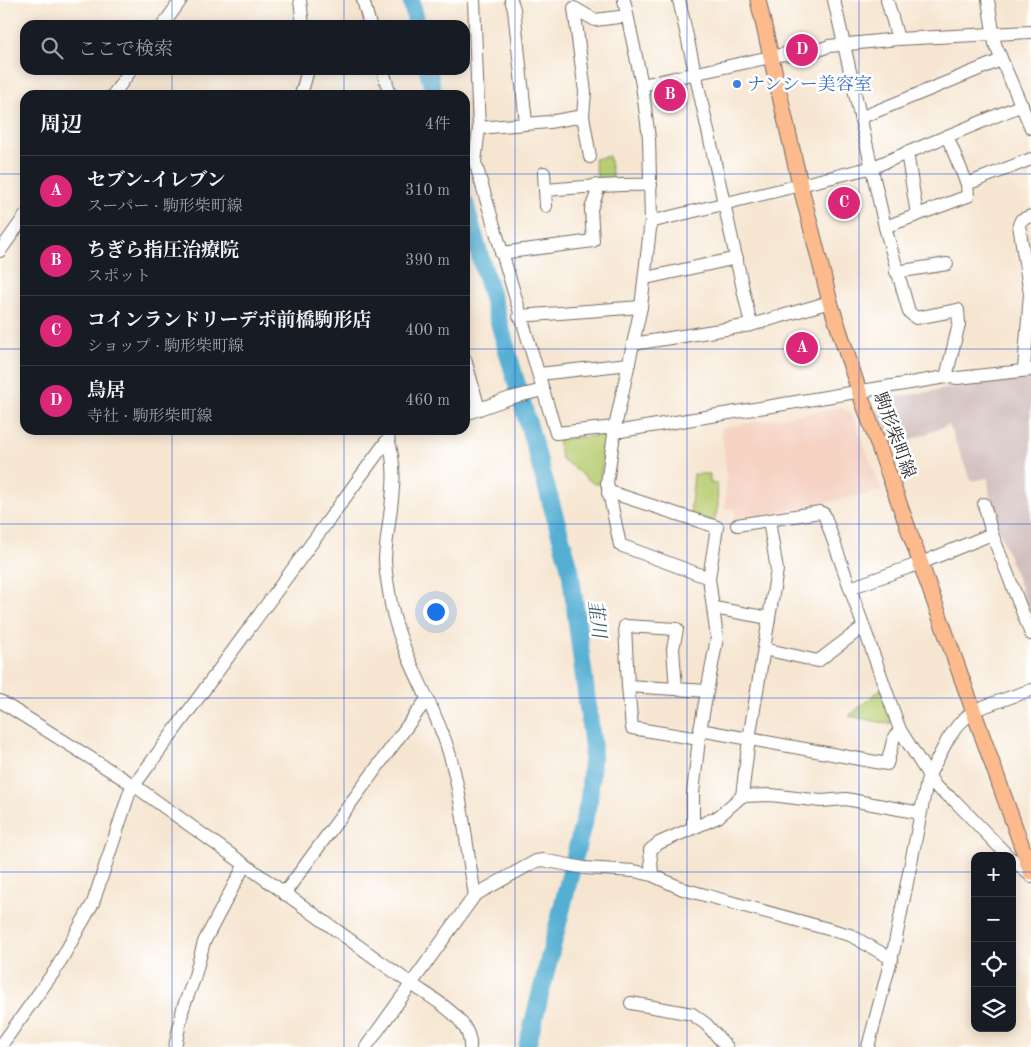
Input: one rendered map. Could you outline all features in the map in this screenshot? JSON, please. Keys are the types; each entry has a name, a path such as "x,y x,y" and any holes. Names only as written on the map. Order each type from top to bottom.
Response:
{"main road":[{"name":"駒形柴町線","path":"758,0 800,184 830,302 859,391 1031,874"}],"street":[{"path":"167,20 181,0"},
{"path":"300,0 302,20"},
{"path":"363,0 369,20"},
{"path":"474,0 479,131 475,162 519,316 539,374 538,390 556,433 615,427 621,431 946,376 980,376 1028,370 1030,294 1020,225 1021,220 1031,216"},
{"path":"512,0 526,123"},
{"path":"624,0 642,86 652,185 651,220 646,278 615,427 608,493 620,546 709,578"},
{"path":"679,0 751,325"},
{"path":"834,0 885,227 896,272 909,312 916,318 958,310 959,324 946,376"},
{"path":"887,0 898,39"},
{"path":"988,0 992,34 1001,60 1031,128"},
{"path":"571,4 595,20 627,16"},
{"path":"571,4 585,92 584,116 590,157"},
{"path":"642,86 789,53 803,56 826,47 898,39 1031,32"},
{"path":"860,118 1001,60"},
{"path":"117,90 127,75"},
{"path":"302,90 307,75"},
{"path":"384,75 389,90"},
{"path":"651,220 658,220 873,167 1022,105"},
{"path":"479,131 480,128 549,122 584,116"},
{"path":"885,227 968,196 967,184 947,136"},
{"path":"907,152 917,215"},
{"path":"967,184 1031,159"},
{"path":"544,173 546,206"},
{"path":"501,253 593,241 591,209 597,193 595,185"},
{"path":"546,190 595,185 606,187 652,185"},
{"path":"0,251 20,223"},
{"path":"646,278 737,258"},
{"path":"896,272 947,264"},
{"path":"633,344 751,325 830,302"},
{"path":"519,316 641,307"},
{"path":"539,374 628,364"},
{"path":"470,377 479,409"},
{"path":"470,412 538,390"},
{"path":"0,1046 60,963 93,904 127,796 388,435"},
{"path":"389,435 392,450 393,481 385,560 390,597 404,646 447,745 454,771 474,895"},
{"path":"608,493 717,527 709,578 718,638 700,734 693,793 693,827"},
{"path":"984,504 992,534 1031,634"},
{"path":"737,525 820,512 824,514 900,730 928,777 1004,852"},
{"path":"742,796 749,739 777,570 769,520"},
{"path":"850,588 921,563 992,534"},
{"path":"714,608 769,618"},
{"path":"676,689 673,649 677,629 625,626 632,728 749,739 887,764 894,737 900,730"},
{"path":"764,649 818,661 863,627"},
{"path":"628,686 707,691"},
{"path":"868,1047 892,959 928,777 948,739 958,725 974,710 1031,690"},
{"path":"284,894 427,699"},
{"path":"0,701 135,786 244,866 410,983 454,1016 466,1029 470,1047"},
{"path":"652,875 650,850 693,827 718,817 742,796 770,795 821,801 846,799 920,814"},
{"path":"366,1047 474,895 536,861 564,863 584,868 634,871 652,875 683,890 850,935 892,959"},
{"path":"1016,862 1031,874"},
{"path":"175,1047 183,1008 204,942 244,866"},
{"path":"631,1003 692,1014 706,1024 727,1047"}],"shaded area":[{"path":"1031,375 1031,615 999,530 990,500 988,478 971,481 949,425 889,448 876,414 885,399"},
{"path":"841,407 852,414 882,491 734,521 736,509 725,508 726,466 721,428"}],"green space":[{"path":"609,156 613,179 598,182 594,159"},
{"path":"607,435 599,484 594,484 561,458 558,439"},
{"path":"694,474 710,474 710,483 717,483 718,505 715,519 711,522 690,515"},
{"path":"882,688 892,718 890,724 849,716"}],"waterway":[{"name":"韮川","path":"411,0 416,20"},
{"name":"韮川","path":"429,75 433,90"},
{"name":"韮川","path":"470,221 570,569 593,747 589,800 527,1047"}],"place":[{"name":"鳥居","path":"802,50"},
{"name":"ナンシー美容室","path":"737,84"},
{"name":"ちぎら指圧治療院","path":"670,95"},
{"name":"コインランドリーデポ前橋駒形店","path":"844,203"},
{"name":"セブン-イレブン","path":"802,348"}]}
